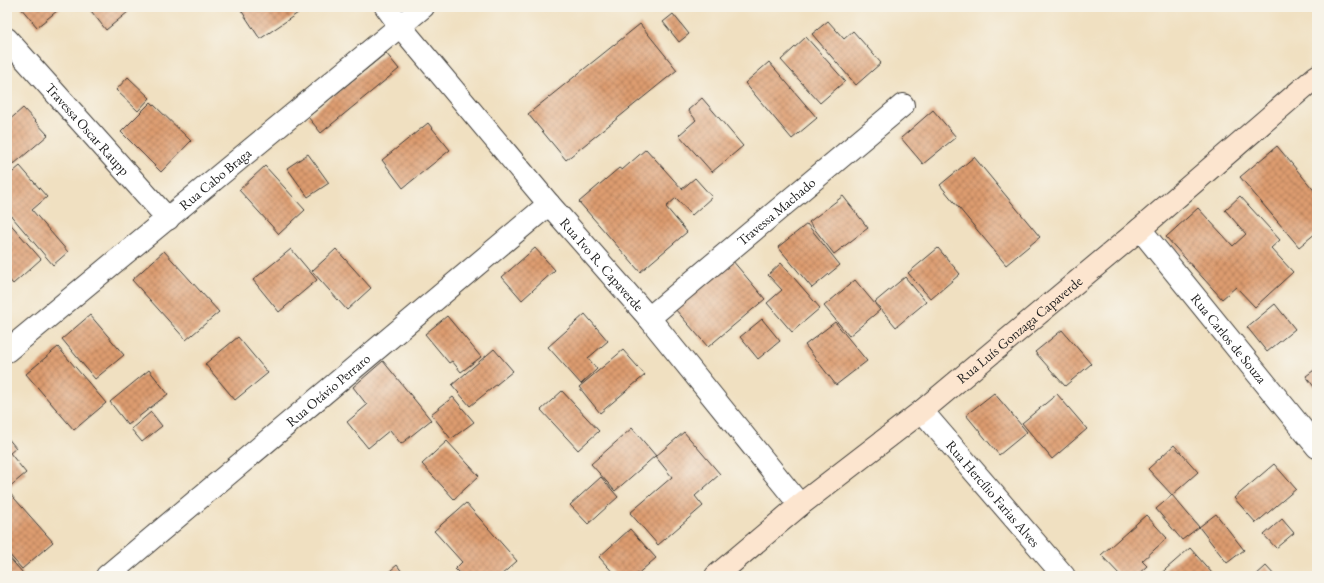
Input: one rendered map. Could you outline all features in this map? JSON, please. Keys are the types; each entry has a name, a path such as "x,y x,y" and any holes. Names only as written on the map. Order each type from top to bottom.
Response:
{"street":[{"path":"386,7 400,26"},
{"name":"Rua Cabo Braga","path":"7,351 422,7"},
{"name":"Rua Ivo R. Capaverde","path":"400,26 549,204 649,318 800,505"},
{"name":"Travessa Oscar Raupp","path":"7,39 168,219"},
{"name":"Rua Luís Gonzaga Capaverde","path":"716,576 800,505 922,411 1140,229 1317,76"},
{"name":"Travessa Machado","path":"649,318 903,105"},
{"name":"Rua Otávio Perraro","path":"107,576 549,204"},
{"name":"Rua Carlos de Souza","path":"1140,229 1317,448"},
{"name":"Rua Hercílio Farias Alves","path":"922,411 1064,576"}],"building":[{"path":"20,7 62,7 37,27"},
{"path":"88,7 124,7 128,12 106,30"},
{"path":"239,7 294,7 298,13 260,39"},
{"path":"673,14 689,34 679,42 663,22"},
{"path":"828,21 844,39 853,31 881,63 856,85 812,34"},
{"path":"640,24 677,70 566,160 528,114"},
{"path":"806,37 845,81 820,103 781,60"},
{"path":"386,53 399,69 321,133 308,117"},
{"path":"769,62 817,118 792,139 745,83"},
{"path":"128,77 150,98 138,111 116,90"},
{"path":"702,98 743,146 712,172 679,135 696,120 688,110"},
{"path":"151,102 191,141 161,172 121,132"},
{"path":"23,108 48,135 14,164 7,156 7,122"},
{"path":"933,110 956,137 923,164 901,138"},
{"path":"428,123 450,150 403,188 382,160"},
{"path":"1277,146 1317,194 1317,232 1299,247 1240,177"},
{"path":"646,149 682,189 695,178 712,197 692,215 676,198 666,207 687,232 640,272 579,202 619,168 622,170"},
{"path":"308,154 329,183 308,197 287,168"},
{"path":"974,157 1040,237 1006,265 940,185"},
{"path":"20,166 47,197 32,210 68,252 53,265 7,211 7,177"},
{"path":"265,166 305,210 279,234 239,190"},
{"path":"843,196 868,228 834,254 809,222"},
{"path":"1240,196 1280,240 1271,248 1293,272 1255,307 1236,287 1222,299 1166,237 1198,208 1233,246 1246,234 1225,210"},
{"path":"7,220 41,259 13,284 7,277"},
{"path":"807,224 840,265 812,288 778,247"},
{"path":"535,248 555,270 522,300 502,277"},
{"path":"938,248 960,274 931,299 908,273"},
{"path":"291,249 317,280 279,312 253,280"},
{"path":"336,249 371,288 347,310 312,271"},
{"path":"164,251 219,312 186,340 132,280"},
{"path":"732,260 765,299 708,347 675,309"},
{"path":"781,263 820,308 792,332 767,303 782,290 768,275"},
{"path":"905,277 926,302 896,327 875,302"},
{"path":"855,280 880,310 849,336 824,306"},
{"path":"1275,304 1295,329 1267,352 1247,327"},
{"path":"585,314 608,341 588,358 597,369 581,384 548,347"},
{"path":"90,315 124,355 95,379 62,339"},
{"path":"447,316 481,357 461,372 452,361 449,363 425,334"},
{"path":"762,319 780,341 758,359 740,337"},
{"path":"835,322 867,361 836,385 805,345"},
{"path":"1062,330 1091,364 1065,386 1035,352"},
{"path":"238,337 268,373 235,400 205,364"},
{"path":"58,347 106,403 74,430 26,374"},
{"path":"494,349 513,371 470,406 452,385"},
{"path":"623,350 645,375 600,413 579,387"},
{"path":"383,361 431,420 401,444 390,430 368,448 347,422 367,405 353,387"},
{"path":"1317,368 1317,391 1306,376"},
{"path":"149,370 168,394 128,425 110,402"},
{"path":"562,391 599,431 578,450 541,410"},
{"path":"994,393 1027,432 999,455 966,415"},
{"path":"1057,394 1087,429 1052,459 1022,423"},
{"path":"453,397 474,422 451,439 431,414"},
{"path":"151,412 162,426 142,442 131,429"},
{"path":"632,428 656,456 684,432 720,474 695,496 703,506 658,545 630,513 672,477 655,456 615,491 591,464"},
{"path":"7,437 16,448 10,453 26,473 8,488 7,486"},
{"path":"447,441 479,476 454,499 422,464"},
{"path":"1174,445 1198,472 1172,495 1148,469"},
{"path":"1274,464 1296,489 1256,523 1234,498"},
{"path":"601,477 618,497 588,524 570,505"},
{"path":"7,490 53,542 22,569 7,552"},
{"path":"1172,495 1199,527 1182,540 1156,509"},
{"path":"466,503 517,561 500,576 462,576 455,569 462,562 434,531"},
{"path":"1216,514 1244,550 1227,563 1199,527"},
{"path":"1146,515 1167,538 1142,561 1147,566 1136,576 1121,576 1101,555"},
{"path":"1282,519 1294,533 1276,548 1264,535"},
{"path":"630,529 656,558 635,576 616,576 599,557"},
{"path":"1190,548 1212,573 1209,576 1158,576"},
{"path":"7,555 23,573 20,576 7,576"},
{"path":"397,565 405,576 384,576"},
{"path":"1266,566 1275,576 1255,576"}]}
